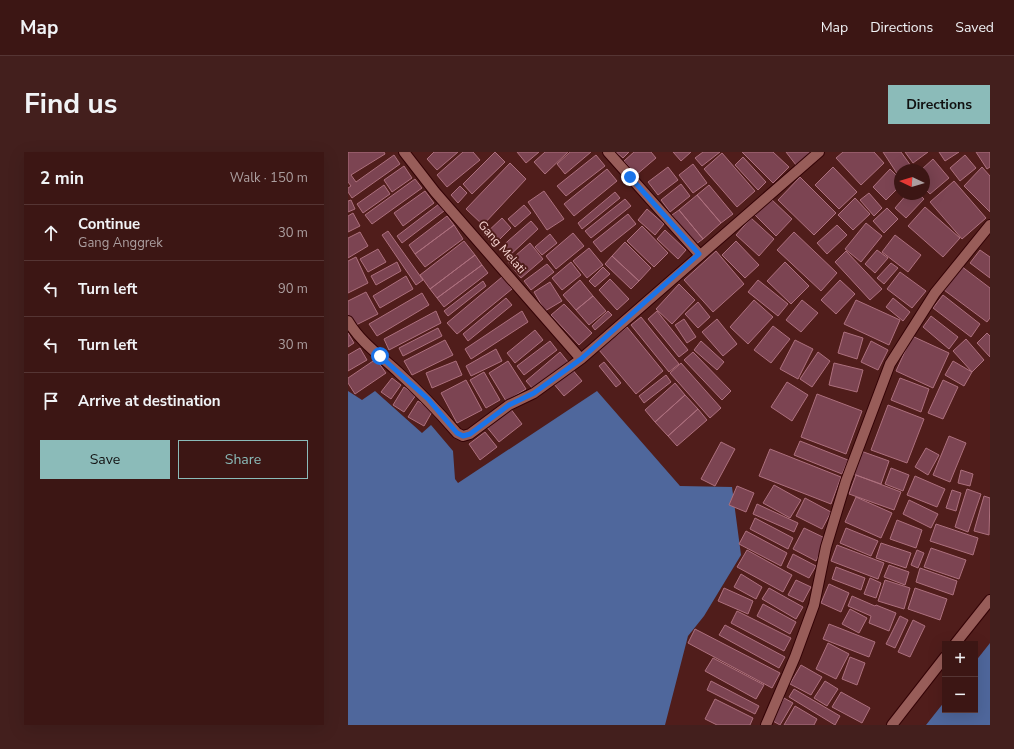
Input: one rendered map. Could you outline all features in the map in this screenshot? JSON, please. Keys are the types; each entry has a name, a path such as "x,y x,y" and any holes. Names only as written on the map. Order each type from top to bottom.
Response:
{"street":[{"name":"Gang Melati","path":"404,152 435,192 581,359"},
{"path":"608,152 699,254"},
{"path":"348,321 364,343 428,399 457,433 463,436 470,434 509,405 534,393 581,359 699,254 767,199 793,173 819,152"},
{"path":"766,725 795,657 814,605 826,547 846,481 890,364 935,293 990,226"},
{"path":"957,641 990,600"},
{"path":"892,725 942,661"}],"water":[{"path":"348,391 362,400 375,391 422,433 431,425 453,451 455,479 458,483 597,391 680,486 732,487 741,555 704,616 688,636 665,725 348,725"},
{"path":"990,643 990,725 926,725 942,705 942,713 978,713 978,658"}],"building":[{"path":"348,152 384,152 385,154 351,175 356,182 394,155 400,164 352,198 348,192 348,188 351,186 348,182"},
{"path":"434,152 458,152 437,170 427,159"},
{"path":"463,152 473,152 480,160 447,187 437,175"},
{"path":"495,152 505,162 472,194 463,184"},
{"path":"517,152 539,152 526,163"},
{"path":"545,152 568,152 545,174 534,162"},
{"path":"570,152 591,152 565,174 557,164"},
{"path":"616,152 629,152 623,158"},
{"path":"634,152 651,152 656,158 636,175 624,161"},
{"path":"673,152 691,152 681,161"},
{"path":"703,152 720,152 702,166 695,158"},
{"path":"742,152 773,152 789,167 773,183"},
{"path":"786,152 811,152 796,165"},
{"path":"843,152 874,152 884,163 861,185 836,158"},
{"path":"883,152 901,152 910,164 894,164 894,169"},
{"path":"905,152 928,152 913,163"},
{"path":"939,152 959,152 945,161"},
{"path":"976,152 990,152 990,167 987,169"},
{"path":"722,153 755,191 737,207 704,169"},
{"path":"596,155 605,166 566,196 557,186"},
{"path":"965,155 976,168 960,181 950,168"},
{"path":"743,157 766,182 758,190 735,165"},
{"path":"933,159 949,178 930,194 930,164 928,164"},
{"path":"510,163 526,179 483,225 466,209"},
{"path":"693,164 707,183 693,193 679,175"},
{"path":"404,166 412,178 392,192 384,180"},
{"path":"668,167 678,180 658,195 648,182"},
{"path":"833,167 857,192 839,209 815,185"},
{"path":"982,167 990,176 990,212 964,186"},
{"path":"607,169 617,181 574,216 564,204"},
{"path":"890,169 894,173 894,192 886,200 873,187"},
{"path":"800,177 836,213 814,235 778,200"},
{"path":"415,179 422,188 372,224 365,215"},
{"path":"954,181 986,218 962,239 930,202"},
{"path":"681,184 690,196 670,212 661,200"},
{"path":"384,185 390,194 363,213 357,204"},
{"path":"709,185 733,214 721,223 697,195"},
{"path":"460,186 467,193 458,203 451,195"},
{"path":"425,191 434,203 403,226 394,213"},
{"path":"544,191 564,219 547,230 528,202"},
{"path":"615,192 620,198 582,229 578,223"},
{"path":"869,193 882,208 874,216 860,200"},
{"path":"697,195 721,223 703,239 679,210"},
{"path":"770,198 792,219 776,236 755,215"},
{"path":"855,198 870,214 853,230 838,215"},
{"path":"625,199 631,206 591,238 585,231"},
{"path":"351,200 355,209 348,212 348,201"},
{"path":"902,200 923,200 906,218 895,208"},
{"path":"439,204 444,211 402,243 397,236"},
{"path":"524,205 531,213 515,227 508,219"},
{"path":"925,207 960,238 943,257 908,226"},
{"path":"887,208 898,219 884,233 873,221"},
{"path":"647,209 664,224 655,235 638,220"},
{"path":"679,210 703,239 696,244 672,215"},
{"path":"353,213 360,226 348,232 348,216"},
{"path":"628,214 636,224 601,252 593,242"},
{"path":"447,216 454,225 415,254 409,245"},
{"path":"502,218 511,228 494,245 484,235"},
{"path":"751,218 774,239 759,256 736,235"},
{"path":"531,221 538,229 508,257 500,248"},
{"path":"866,223 882,236 861,262 845,249"},
{"path":"454,225 463,239 425,267 415,254"},
{"path":"837,225 847,235 827,254 817,243"},
{"path":"642,226 668,253 654,267 627,241"},
{"path":"665,230 686,250 678,259 657,239"},
{"path":"388,231 423,280 416,285 382,235"},
{"path":"360,232 368,246 348,258 348,238"},
{"path":"794,232 837,273 821,291 777,250"},
{"path":"573,233 584,246 556,269 546,256"},
{"path":"550,234 557,243 542,255 535,247"},
{"path":"895,235 921,255 908,272 882,252"},
{"path":"464,241 475,255 430,289 420,275"},
{"path":"736,241 759,265 745,278 722,255"},
{"path":"625,242 651,268 639,281 612,256"},
{"path":"530,243 543,259 521,278 508,262"},
{"path":"589,248 603,265 587,278 573,261"},
{"path":"378,249 386,262 368,272 360,259"},
{"path":"877,250 888,258 875,273 865,264"},
{"path":"980,250 990,257 990,278 970,263"},
{"path":"716,251 744,284 713,312 684,280"},
{"path":"846,251 882,289 870,300 835,262"},
{"path":"475,255 482,265 437,298 430,289"},
{"path":"612,256 639,281 631,289 605,264"},
{"path":"356,257 368,283 348,293 348,261"},
{"path":"397,262 401,271 376,285 371,276"},
{"path":"571,262 581,275 562,290 552,278"},
{"path":"785,262 809,286 791,304 767,281"},
{"path":"891,263 898,268 884,284 877,278"},
{"path":"547,264 554,272 531,290 524,281"},
{"path":"482,265 488,273 444,307 437,298"},
{"path":"961,266 990,288 990,318 987,322 944,290"},
{"path":"603,267 610,274 595,287 589,281"},
{"path":"900,272 926,291 912,308 887,289"},
{"path":"406,276 413,289 380,308 373,296"},
{"path":"502,277 512,289 457,334 447,323"},
{"path":"610,279 629,299 617,310 599,290"},
{"path":"580,280 593,296 576,310 563,295"},
{"path":"758,280 788,304 778,316 748,292"},
{"path":"840,280 855,294 836,314 821,300"},
{"path":"483,281 486,286 448,316 444,311"},
{"path":"550,282 562,301 545,311 534,292"},
{"path":"679,284 695,300 672,324 656,309"},
{"path":"366,292 378,314 354,326 348,315 348,301"},
{"path":"422,293 429,305 377,336 369,324"},
{"path":"943,295 980,324 971,337 933,308"},
{"path":"593,296 606,311 589,325 576,310"},
{"path":"506,298 512,305 468,341 463,334"},
{"path":"893,298 910,312 903,321 886,307"},
{"path":"754,300 773,317 748,344 730,327"},
{"path":"802,300 818,313 801,332 786,320"},
{"path":"856,300 900,320 889,345 844,324"},
{"path":"698,302 710,317 698,328 685,314"},
{"path":"564,304 592,333 579,345 551,315"},
{"path":"436,311 441,323 389,350 384,339"},
{"path":"522,311 528,322 471,359 465,349"},
{"path":"608,311 612,315 595,330 592,326"},
{"path":"657,311 688,350 679,357 648,319"},
{"path":"931,316 958,337 949,349 923,327"},
{"path":"641,317 679,364 669,372 631,325"},
{"path":"684,319 696,337 687,343 675,325"},
{"path":"717,319 737,344 723,356 702,332"},
{"path":"773,326 790,339 771,363 754,350"},
{"path":"627,327 663,371 636,394 599,350"},
{"path":"438,328 442,336 403,356 399,348"},
{"path":"535,330 543,340 515,363 507,353"},
{"path":"844,332 863,338 857,359 838,353"},
{"path":"348,333 354,343 348,347"},
{"path":"987,333 990,336 990,357 977,343"},
{"path":"912,336 949,353 933,388 896,371"},
{"path":"966,339 984,360 972,372 953,351"},
{"path":"445,340 453,355 412,375 404,361"},
{"path":"795,340 813,349 798,379 780,369"},
{"path":"550,341 557,350 524,375 517,366"},
{"path":"701,341 724,362 717,370 694,350"},
{"path":"871,341 888,350 878,370 861,362"},
{"path":"360,348 367,360 348,371 348,355"},
{"path":"496,349 502,361 471,376 466,366"},
{"path":"560,352 568,362 534,390 526,381"},
{"path":"693,352 731,391 722,400 684,360"},
{"path":"818,352 830,361 812,387 800,379"},
{"path":"376,359 386,373 355,394 348,383 348,378"},
{"path":"456,361 462,375 432,388 426,373"},
{"path":"508,361 526,389 506,401 489,373"},
{"path":"953,361 972,372 964,386 945,375"},
{"path":"604,362 621,383 616,387 599,366"},
{"path":"681,363 721,408 710,418 670,373"},
{"path":"834,363 863,370 857,392 829,385"},
{"path":"571,368 582,381 564,396 553,383"},
{"path":"484,372 500,400 486,408 470,380"},
{"path":"666,375 671,382 644,403 639,396"},
{"path":"392,378 401,385 391,399 381,392"},
{"path":"900,378 929,389 921,412 891,400"},
{"path":"466,380 482,410 457,423 441,393"},
{"path":"943,380 958,387 943,419 928,413"},
{"path":"787,382 808,395 792,421 771,407"},
{"path":"675,383 685,395 655,422 645,410"},
{"path":"404,387 416,395 404,412 393,405"},
{"path":"817,394 862,411 846,454 801,437"},
{"path":"685,395 698,409 668,436 655,422"},
{"path":"418,401 433,410 424,426 408,417"},
{"path":"888,405 924,419 907,463 871,450"},
{"path":"510,408 522,424 499,442 486,426"},
{"path":"698,409 707,420 677,446 668,436"},
{"path":"485,432 497,447 480,460 469,444"},
{"path":"949,436 966,443 950,482 933,475"},
{"path":"800,441 848,460 842,474 794,455"},
{"path":"721,442 735,449 715,486 701,479"},
{"path":"926,448 939,455 928,475 915,467"},
{"path":"770,449 841,477 831,504 759,476"},
{"path":"858,450 889,461 881,484 850,473"},
{"path":"891,468 909,475 903,491 885,484"},
{"path":"961,470 973,474 970,486 958,483"},
{"path":"856,475 901,492 894,510 849,494"},
{"path":"915,476 945,489 937,507 907,495"},
{"path":"774,485 801,500 790,518 763,503"},
{"path":"737,486 754,493 746,512 729,505"},
{"path":"967,489 981,494 968,532 955,527"},
{"path":"952,490 961,493 956,511 946,508"},
{"path":"984,496 990,498 989,535 974,531"},
{"path":"856,497 892,513 881,538 845,522"},
{"path":"805,498 831,512 822,529 796,516"},
{"path":"909,500 938,514 931,528 903,514"},
{"path":"757,504 798,523 794,532 753,514"},
{"path":"755,518 793,538 788,549 750,529"},
{"path":"897,520 922,530 916,548 890,539"},
{"path":"936,524 978,538 973,555 930,541"},
{"path":"804,528 827,539 816,561 793,549"},
{"path":"846,528 878,541 871,556 840,543"},
{"path":"746,531 787,553 781,566 739,544"},
{"path":"881,543 911,553 906,568 876,558"},
{"path":"837,545 884,563 878,579 831,561"},
{"path":"931,548 966,560 959,579 924,567"},
{"path":"747,550 792,575 783,592 737,567"},
{"path":"917,550 924,553 918,568 911,565"},
{"path":"793,554 816,566 809,578 787,567"},
{"path":"889,565 909,572 905,585 884,577"},
{"path":"836,567 865,578 861,590 832,579"},
{"path":"920,568 957,581 953,595 916,582"},
{"path":"741,574 762,587 756,599 734,587"},
{"path":"870,578 881,583 876,598 864,594"},
{"path":"796,580 811,587 803,602 788,595"},
{"path":"885,580 910,588 904,609 878,601"},
{"path":"829,584 849,593 841,612 821,603"},
{"path":"724,588 753,601 748,614 718,601"},
{"path":"769,588 803,607 796,619 762,599"},
{"path":"915,588 947,599 940,620 908,609"},
{"path":"852,596 896,613 889,631 869,623 871,616 848,606"},
{"path":"763,604 796,622 790,634 757,616"},
{"path":"850,609 867,618 859,633 842,624"},
{"path":"737,611 791,638 784,651 731,623"},
{"path":"900,616 908,620 895,648 886,644"},
{"path":"913,620 925,626 910,657 898,652"},
{"path":"829,624 875,642 869,657 823,639"},
{"path":"725,625 785,657 779,668 719,635"},
{"path":"695,629 780,673 772,688 688,643"},
{"path":"828,643 849,654 836,679 816,669"},
{"path":"850,657 865,663 857,685 842,679"},
{"path":"713,658 764,685 756,699 705,671"},
{"path":"801,665 822,677 811,695 790,684"},
{"path":"711,681 759,706 755,714 707,690"},
{"path":"825,681 838,689 827,706 814,698"},
{"path":"794,689 840,716 835,725 789,697"},
{"path":"841,692 870,708 862,723 832,707"},
{"path":"784,698 793,703 780,725 771,720"},
{"path":"715,699 753,718 750,725 717,725 705,719"},
{"path":"795,706 817,719 814,725 784,725"}],"route":[{"path":"380,356 428,399 457,433 463,436 470,434 509,405 517,403 534,393 581,359 637,311 699,254 630,177"}]}
